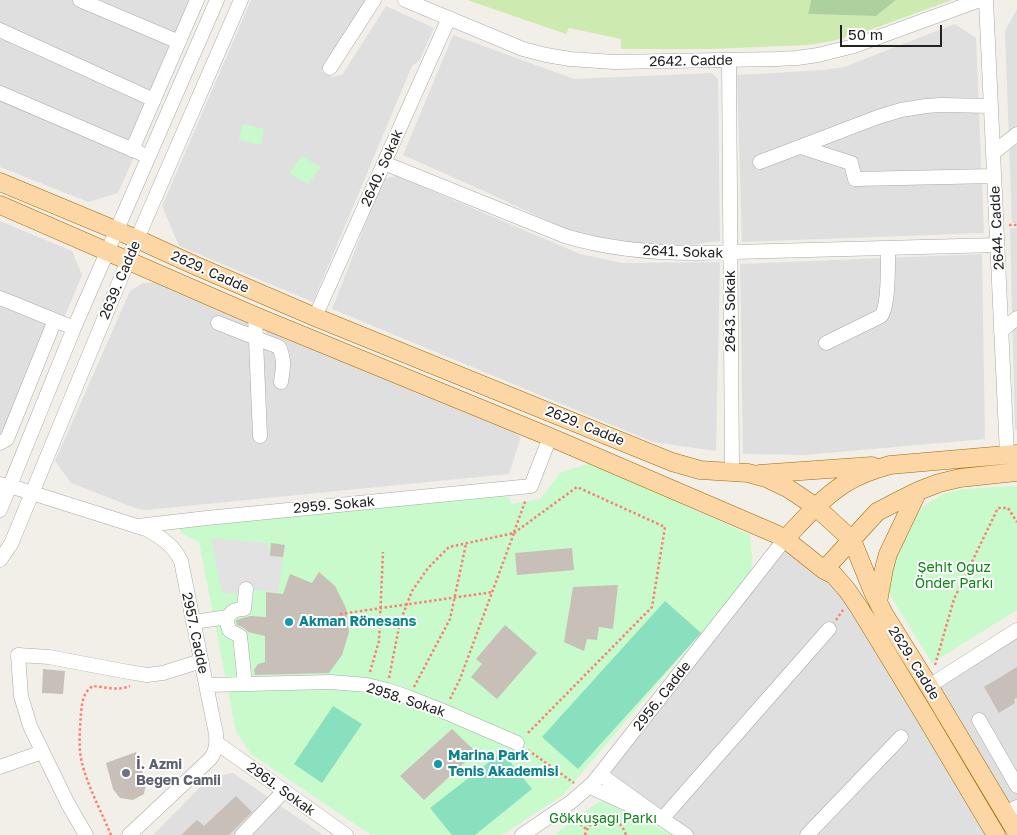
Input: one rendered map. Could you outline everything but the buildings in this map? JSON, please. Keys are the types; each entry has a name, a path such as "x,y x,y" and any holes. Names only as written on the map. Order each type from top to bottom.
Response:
{"main road":[{"name":"2629. Cadde","path":"0,182 138,239 315,317 672,462 700,470 754,474 771,480 816,507 852,540 878,602 929,686 1011,810 1017,832"},
{"name":"2629. Cadde","path":"0,205 255,316 550,437 785,539 824,570 834,575 853,599 996,835"},
{"path":"754,474 1012,455"},
{"path":"785,539 816,507 844,484 890,465"},
{"path":"824,570 877,512 918,491 960,478 1017,472"},
{"path":"878,602 888,554 918,491"}],"street":[{"path":"80,0 179,42"},
{"path":"132,150 198,0"},
{"name":"2639. Cadde","path":"0,510 5,485 217,0"},
{"name":"2639. Cadde","path":"0,560 11,544 128,261 241,0"},
{"path":"330,68 374,0"},
{"name":"2642. Cadde","path":"404,0 523,49 570,59 614,62 797,58 836,52 980,0"},
{"name":"2644. Cadde","path":"986,0 1001,331 1012,455"},
{"name":"2640. Sokak","path":"315,317 449,18"},
{"path":"0,30 154,100"},
{"name":"2643. Sokak","path":"729,60 732,472"},
{"path":"0,93 148,156"},
{"path":"760,162 901,110 941,105 991,106"},
{"path":"993,153 1017,134"},
{"path":"801,147 851,164 855,179 994,176"},
{"name":"2641. Sokak","path":"384,162 548,230 583,242 616,248 657,252 730,253 997,245"},
{"path":"826,344 881,316 883,313 886,302 888,248"},
{"path":"0,298 74,328"},
{"path":"255,316 260,436"},
{"path":"1001,331 1017,318"},
{"path":"0,442 7,439 55,320"},
{"path":"218,323 279,347 284,361 281,382"},
{"path":"531,486 550,437"},
{"name":"2957. Cadde","path":"5,485 146,529 170,545 180,561 216,734 216,743"},
{"name":"2959. Sokak","path":"137,526 531,486"},
{"name":"2956. Cadde","path":"522,835 563,808 588,789 601,775 785,539"},
{"path":"245,684 240,636 228,628 228,617 234,610 244,609 246,589"},
{"path":"193,622 228,617"},
{"path":"662,819 828,629"},
{"path":"929,686 1017,630"},
{"path":"86,835 68,804 30,726 23,704 18,655 62,659 138,674 164,673 201,661"},
{"name":"2958. Sokak","path":"206,685 331,682 367,685 387,690 443,711 518,743"},
{"path":"979,720 1017,786"},
{"path":"808,835 901,737"},
{"path":"129,835 210,759 216,743"},
{"name":"2961. Sokak","path":"216,743 339,833"},
{"path":"0,768 42,752"},
{"path":"601,775 686,835"},
{"path":"588,789 662,819"},
{"path":"242,835 284,791"}],"path":[{"path":"443,711 460,680 531,486"},
{"path":"387,690 400,622 412,590 428,568 449,547 514,533 577,487 665,527 652,607 518,743 588,789"},
{"path":"929,686 954,599 998,508 1008,508 1017,522"},
{"path":"408,698 450,620 466,544"},
{"path":"367,685 379,641 383,552"},
{"path":"340,614 493,592"},
{"path":"828,629 853,599"},
{"path":"112,835 85,774 80,736 82,705 84,696 93,686 126,688 132,684 138,674"},
{"path":"563,808 587,830"},
{"path":"585,835 590,824 602,818 609,818 621,824 626,835"}],"shaded area":[{"path":"0,0 202,0 118,193 88,202 0,167"},
{"path":"251,0 367,0 321,71 332,77 342,75 386,6 434,28 419,61 412,66 313,302 179,246 162,206"},
{"path":"1017,9 1017,223 1012,223 1005,31"},
{"path":"955,24 976,38 984,233 742,242 737,75 824,70 844,67"},
{"path":"453,35 574,79 712,73 718,79 720,241 689,245 657,246 630,244 578,235 403,155"},
{"path":"397,176 580,254 623,263 720,262 716,451 653,442 332,309 383,179"},
{"path":"0,221 72,251 82,275 13,440 0,448"},
{"path":"1010,228 1017,228 1017,430 1015,429"},
{"path":"982,254 985,439 805,455 743,454 740,264"},
{"path":"155,282 252,325 263,348 266,331 502,425 521,437 509,474 146,510 138,509 71,483 55,461 130,291 143,283"},
{"path":"211,538 267,543 270,556 283,557 278,592 246,589 246,594 222,593"},
{"path":"787,544 826,572 996,835 686,835 601,775"},
{"path":"1017,630 1017,833 929,686"},
{"path":"233,773 323,835 153,835 210,777"}],"green space":[{"path":"467,0 811,0 808,14 876,16 896,0 952,0 864,32 832,41 808,45 713,49 621,49 621,39 569,28 566,34"},
{"path":"811,0 896,0 876,16 808,14"},
{"path":"242,124 264,129 261,145 239,140"},
{"path":"302,156 321,167 308,184 289,173"},
{"path":"592,463 750,535 751,574 563,795 502,835 371,835 251,754 236,732 199,542 181,533 180,527 500,493 509,498 512,504 540,499 561,472"},
{"name":"Şehit Oğuz Önder Parkı","path":"1017,486 1017,610 932,663 887,590 893,563 911,521 922,507 943,494 963,489"},
{"path":"665,601 701,633 578,769 542,737"},
{"path":"333,706 362,724 322,783 294,764"},
{"path":"502,752 532,789 475,835 452,835 430,808"},
{"name":"Gökkuşağı Parkı","path":"604,801 673,835 554,835 597,803"}],"place":[{"name":"Akman Rönesans","path":"289,622"},
{"name":"Marina Park Tenis Akademisi","path":"438,764"},
{"name":"İ. Azmi Beğen Camii","path":"126,773"}]}
